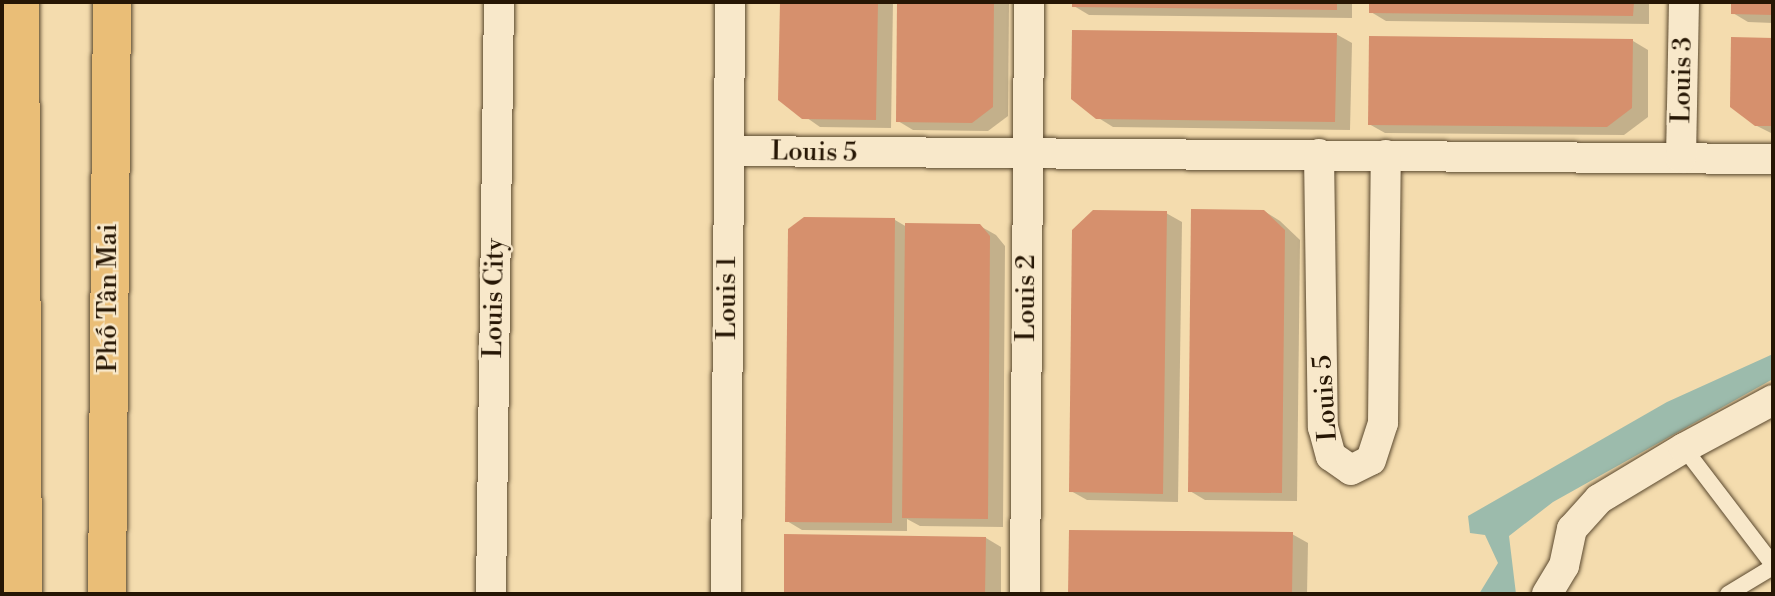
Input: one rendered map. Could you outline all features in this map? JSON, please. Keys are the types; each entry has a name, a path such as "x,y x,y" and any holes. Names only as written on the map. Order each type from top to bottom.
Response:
{"main road":[{"path":"20,2 12,208 23,594"},
{"name":"Phố Tân Mai","path":"107,594 111,2"}],"street":[{"name":"Louis City","path":"491,594 499,2"},
{"name":"Louis 1","path":"726,594 730,2"},
{"name":"Louis 2","path":"1025,594 1029,2"},
{"name":"Louis 3","path":"1681,158 1684,2"},
{"name":"Louis 5","path":"729,151 1773,159"},
{"name":"Louis 5","path":"1319,154 1323,427 1331,456 1351,470 1371,460 1384,422 1386,155"},
{"path":"1547,594 1564,566 1572,529 1600,499 1684,447 1773,400"}],"lane":[{"path":"1684,447 1773,566 1728,594"}],"shaded area":[{"path":"1773,354 1773,379 1553,502 1509,536 1516,594 1479,594 1498,563 1485,535 1470,533 1468,516 1667,402"}],"building":[{"path":"780,2 878,2 876,120 802,119 778,100"},
{"path":"897,2 994,2 993,107 972,123 896,122"},
{"path":"1072,2 1337,2 1337,10 1072,7"},
{"path":"1369,2 1634,2 1633,16 1369,13"},
{"path":"1731,2 1773,2 1773,15 1731,14"},
{"path":"1072,30 1337,33 1335,122 1096,119 1071,99"},
{"path":"1369,36 1633,39 1632,108 1607,127 1368,125"},
{"path":"1731,37 1773,38 1773,126 1755,126 1730,107"},
{"path":"1191,209 1264,210 1285,230 1282,493 1188,492"},
{"path":"1093,210 1167,211 1163,494 1069,492 1072,230"},
{"path":"804,217 895,218 892,523 785,522 788,229"},
{"path":"905,223 980,224 990,236 988,519 902,518"},
{"path":"1069,530 1293,532 1292,594 1068,594"},
{"path":"784,534 986,537 985,594 784,594"}]}
